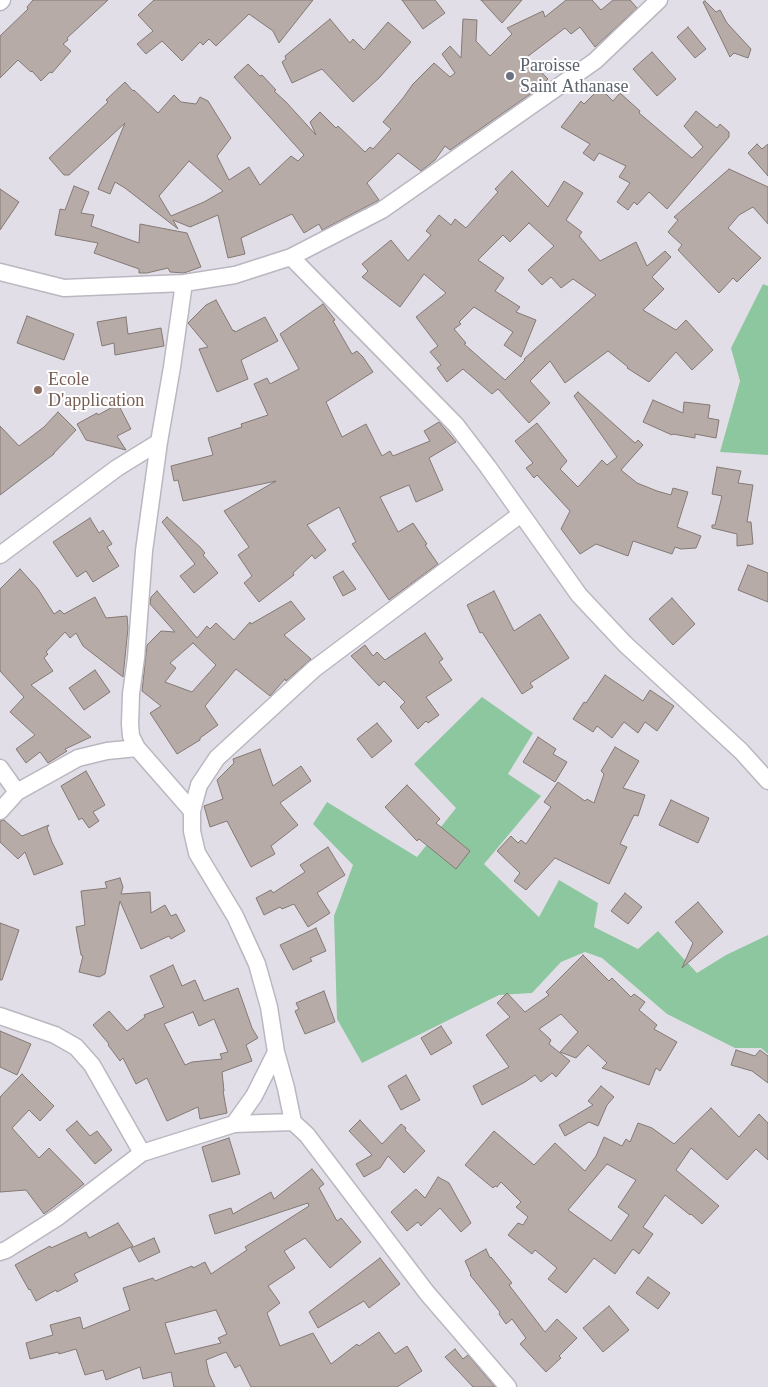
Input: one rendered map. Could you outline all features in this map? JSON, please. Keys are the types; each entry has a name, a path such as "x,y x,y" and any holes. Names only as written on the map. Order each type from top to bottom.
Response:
{"street":[{"path":"0,272 64,288 184,283 235,275 291,257 382,210 595,61 659,0"},
{"path":"291,257 456,425 579,595 625,644 741,752 768,781"},
{"path":"184,283 144,551 130,724 131,736 137,748 192,811"},
{"path":"0,556 117,468 159,442"},
{"path":"508,1387 428,1293 307,1135 293,1122 276,1052 269,1007 257,964 235,916 197,853 192,831 192,811 199,784 216,758 314,669 521,514"},
{"path":"0,812 17,792 78,758 107,751 137,748"},
{"path":"0,768 17,792"},
{"path":"0,1016 55,1035 76,1047 92,1065 142,1153"},
{"path":"234,1124 254,1096 276,1052"},
{"path":"0,1252 58,1218 142,1153 234,1124 293,1122"}],"green space":[{"path":"763,284 768,286 768,455 720,452 740,381 731,348"},
{"path":"482,697 533,733 508,774 541,796 484,864 539,917 559,880 598,903 594,927 638,949 658,931 697,973 726,955 768,935 768,1054 761,1048 735,1048 667,1014 602,958 585,952 561,962 532,993 499,995 362,1063 337,1019 334,916 353,865 313,824 327,802 417,857 456,808 414,764"}],"building":[{"path":"33,0 108,0 67,38 68,40 63,44 71,51 52,73 50,72 41,81 18,60 0,78 0,36 28,9 27,7"},
{"path":"154,0 313,0 279,43 273,31 249,14 216,46 209,39 203,45 200,42 182,61 162,41 146,54 137,44 153,31 138,15"},
{"path":"402,0 435,0 445,13 423,29"},
{"path":"481,0 522,0 502,23"},
{"path":"566,0 592,0 601,10 613,0 630,0 637,8 595,47 580,27 571,34 565,28 527,57 548,79 539,88 450,150 445,146 435,160 421,171 398,153 367,183 379,200 322,230 319,224 304,233 292,214 241,238 245,254 228,258 218,215 190,227 173,220 178,229 115,182 110,194 98,189 125,123 69,175 64,175 49,158 108,102 106,100 125,82 158,113 174,95 181,102 196,104 200,97 208,101 231,138 217,156 229,180 249,167 260,185 291,156 298,161 304,155 234,77 248,64 260,76 262,75 276,90 274,91 316,135 310,122 320,112 365,152 370,147 373,149 391,129 383,122 413,84 434,63 450,77 455,73 442,54 450,46 461,58 463,19 477,20 476,41 490,56 512,34 507,28 543,11 545,17","holes":["189,161 223,191 204,202 171,216 159,196"]},
{"path":"705,1 716,12 720,10 727,23 751,49 748,58 734,53 730,57 703,2"},
{"path":"330,19 350,43 353,39 364,50 388,22 411,42 379,78 353,102 322,69 292,83 282,62 286,59 285,56"},
{"path":"688,27 706,49 695,58 677,37"},
{"path":"652,52 676,79 657,96 633,69"},
{"path":"600,88 613,101 620,93 640,111 639,113 692,158 703,147 684,126 696,111 717,128 720,124 729,132 729,137 667,209 649,192 637,205 634,202 628,210 617,202 630,183 619,177 626,166 599,153 594,161 583,153 590,144 561,127 581,101 584,104"},
{"path":"757,144 762,149 768,144 768,176 748,153"},
{"path":"729,169 768,187 768,224 753,207 739,215 728,228 761,258 737,282 733,278 719,293 678,250 682,245 668,232 678,220 674,217"},
{"path":"512,171 548,207 564,181 583,193 566,220 582,232 579,236 600,261 636,242 647,266 665,251 671,257 652,277 664,289 643,310 676,330 686,320 713,350 692,370 676,352 649,382 627,368 608,351 565,383 550,361 530,381 550,403 529,423 498,389 492,394 463,369 447,382 437,368 441,365 430,352 438,346 416,317 446,293 424,274 400,307 362,277 368,271 362,264 391,240 408,261 431,235 426,231 439,215 451,225 455,219 466,228 498,192 495,189","holes":["529,223 554,246 528,270 542,285 551,277 561,288 573,279 596,295 524,359 505,380 464,344 466,343 454,329 461,324 459,322 474,307 513,332 504,345 521,357 536,320 516,312 520,307 495,291 504,278 478,260 503,235 510,242"]},
{"path":"74,186 89,192 81,213 94,215 91,226 139,243 140,224 187,233 201,267 184,273 170,272 168,268 139,273 139,269 94,253 98,243 55,235 60,209 65,210"},
{"path":"0,189 19,202 0,230"},
{"path":"216,300 233,331 235,332 265,317 278,341 241,360 248,379 217,392 199,349 208,347 188,323 206,305"},
{"path":"323,304 335,320 333,321 352,354 357,351 373,372 326,402 342,437 366,424 382,456 390,451 393,456 430,441 424,431 439,422 456,442 429,458 443,490 416,502 409,485 380,497 398,532 413,523 438,564 389,600 352,544 356,542 339,507 307,525 326,550 315,559 312,555 293,573 294,575 259,602 244,583 252,576 238,555 249,547 224,511 276,481 183,501 178,480 174,481 171,466 213,455 208,438 242,427 241,424 268,415 254,384 267,378 270,384 299,369 280,334"},
{"path":"27,316 74,334 64,360 17,343"},
{"path":"126,317 128,334 161,328 164,346 115,355 114,343 102,346 97,322"},
{"path":"578,392 635,443 638,440 643,445 621,470 637,483 657,491 671,495 673,488 688,492 677,527 701,536 696,548 681,549 675,547 672,554 633,541 628,556 596,544 580,554 561,529 570,511 537,475 534,478 526,468 533,463 515,441 537,423 567,461 560,469 578,487 602,460 607,465 617,457 574,396"},
{"path":"653,400 683,413 684,402 710,405 708,418 719,420 716,438 695,434 695,438 672,435 643,422"},
{"path":"118,404 131,429 117,436 126,450 86,440 77,424"},
{"path":"58,412 76,430 54,454 0,495 0,426 19,446 44,427"},
{"path":"717,467 741,471 738,483 753,485 747,522 751,522 753,544 737,546 737,534 712,528 712,525 715,525 722,496 712,494"},
{"path":"167,517 200,547 205,553 203,555 218,573 194,593 180,576 195,564 162,522"},
{"path":"90,518 99,533 103,530 112,544 107,547 119,566 93,582 86,571 77,577 53,542"},
{"path":"748,565 768,573 768,602 738,590"},
{"path":"20,569 38,589 54,614 60,610 64,614 95,597 106,618 127,616 128,628 123,677 83,646 76,633 70,638 65,632 46,652 48,654 44,658 53,671 31,685 91,737 65,749 67,751 48,763 40,752 26,763 16,749 35,735 10,712 24,697 0,671 0,589"},
{"path":"343,571 356,589 343,596 333,577"},
{"path":"157,591 197,638 207,626 210,629 216,623 234,640 250,622 251,624 291,601 305,619 284,635 311,659 286,681 285,679 270,696 236,669 205,706 218,725 200,738 200,740 177,754 150,713 161,706 142,691 147,645 161,631 175,632 150,604 151,597","holes":["193,643 216,665 192,692 165,682 176,668 170,663"]},
{"path":"494,591 514,631 540,614 569,658 530,683 533,687 522,694 482,632 480,633 467,605"},
{"path":"672,598 695,624 673,645 649,619"},
{"path":"425,633 443,659 439,662 452,680 426,697 439,715 428,723 426,721 418,729 400,707 405,702 384,681 379,686 351,656 365,645 373,656 377,652 385,660"},
{"path":"95,670 110,692 84,710 69,688"},
{"path":"605,675 643,701 650,690 674,706 657,731 645,722 638,733 624,722 612,738 597,726 593,732 573,719"},
{"path":"377,723 392,741 372,758 357,739"},
{"path":"538,737 556,749 553,754 567,762 555,782 523,762"},
{"path":"615,747 639,761 623,788 645,795 638,816 634,815 620,844 627,847 609,884 555,858 526,890 514,881 520,873 497,851 511,836 518,843 521,840 526,844 551,807 544,802 558,782 585,801 587,799 594,803 604,774 601,771"},
{"path":"260,749 273,786 301,766 311,781 280,803 298,825 271,846 275,854 251,867 227,821 210,827 204,806 223,799 217,780 234,763 233,759"},
{"path":"86,771 105,805 93,812 99,821 89,828 82,818 79,820 61,786"},
{"path":"407,785 440,819 436,823 470,851 456,869 419,839 417,841 385,807"},
{"path":"671,800 709,818 698,843 659,825"},
{"path":"4,820 22,836 49,825 47,828 52,842 63,864 34,875 25,852 18,859 0,842 0,821"},
{"path":"328,847 345,875 317,893 330,913 308,927 294,904 282,909 280,907 264,915 256,898 271,890 273,893 305,872 300,865"},
{"path":"120,878 123,887 121,894 150,892 151,913 165,905 171,916 176,914 185,931 171,939 169,936 141,949 120,901 105,974 99,977 79,972 83,956 81,955 76,927 85,925 81,891 107,888 105,882"},
{"path":"625,893 642,907 628,924 611,911"},
{"path":"698,902 723,932 682,968 693,943 675,922"},
{"path":"0,923 19,930 2,980 0,980"},
{"path":"316,928 326,951 310,958 312,961 293,970 280,945"},
{"path":"583,955 609,981 612,978 631,997 634,994 645,1002 639,1010 657,1025 654,1029 677,1042 660,1071 656,1068 649,1085 602,1068 607,1063 588,1045 576,1058 560,1052 578,1032 561,1014 539,1029 551,1040 549,1044 570,1061 556,1077 552,1073 541,1082 535,1075 482,1105 473,1086 509,1067 486,1035 510,1017 497,1003 507,993 525,1012 549,995 546,992"},
{"path":"173,965 182,986 195,980 204,1001 238,988 252,1028 258,1038 246,1045 252,1061 222,1072 227,1113 200,1119 198,1107 167,1121 147,1078 136,1084 123,1058 120,1061 93,1025 109,1011 127,1031 145,1017 144,1015 164,1007 150,976","holes":["193,1012 199,1026 214,1019 228,1052 220,1054 222,1059 192,1062 185,1065 164,1024"]},
{"path":"324,991 335,1022 305,1034 295,1011 299,1009 296,1003"},
{"path":"441,1026 452,1043 431,1055 421,1038"},
{"path":"0,1031 31,1044 17,1075 0,1067"},
{"path":"736,1050 755,1056 760,1050 768,1056 768,1083 752,1071 731,1065"},
{"path":"22,1074 54,1106 40,1121 29,1110 12,1128 39,1158 49,1148 84,1184 44,1214 26,1190 0,1192 0,1097"},
{"path":"406,1075 420,1100 401,1110 388,1086"},
{"path":"601,1086 614,1097 607,1105 598,1126 589,1122 565,1136 559,1125 593,1105 588,1101"},
{"path":"711,1108 739,1137 759,1114 768,1123 768,1160 756,1149 727,1180 691,1148 676,1170 719,1206 702,1224 665,1195 643,1227 653,1234 639,1254 633,1249 615,1274 594,1258 566,1293 548,1279 557,1268 535,1250 532,1254 508,1235 518,1223 523,1225 528,1217 516,1207 521,1202 501,1182 497,1187 493,1188 465,1165 494,1131 534,1165 555,1143 585,1171 596,1156 604,1137 622,1146 626,1139 630,1142 638,1123 652,1128 674,1144","holes":["607,1164 636,1180 618,1207 629,1215 611,1241 568,1210"]},
{"path":"360,1120 382,1144 401,1124 425,1151 404,1173 388,1156 380,1168 364,1177 356,1164 372,1155 349,1131"},
{"path":"77,1121 90,1136 97,1131 112,1150 95,1164 66,1130"},
{"path":"229,1138 240,1174 212,1182 202,1147"},
{"path":"312,1169 324,1184 319,1188 337,1221 341,1218 361,1242 330,1268 305,1238 284,1251 295,1268 268,1286 280,1303 267,1313 280,1346 313,1333 331,1364 357,1344 359,1346 379,1332 395,1354 407,1346 422,1371 397,1387 251,1387 240,1365 235,1368 226,1352 206,1360 209,1374 215,1387 174,1387 171,1372 143,1379 140,1367 106,1380 103,1370 85,1375 76,1349 30,1359 26,1343 53,1335 50,1325 80,1317 83,1329 130,1310 123,1288 153,1278 155,1281 205,1262 211,1274 247,1250 245,1247 309,1206 308,1203 215,1234 209,1215 231,1208 233,1214 271,1192 274,1199","holes":["216,1310 227,1334 218,1338 221,1343 175,1354 165,1323"]},
{"path":"438,1177 449,1183 471,1223 461,1232 440,1208 421,1226 418,1222 407,1231 391,1212 416,1189 425,1198"},
{"path":"118,1223 133,1246 74,1274 78,1281 36,1301 15,1265 50,1246 51,1248 86,1232 89,1238"},
{"path":"154,1238 160,1252 139,1262 131,1248"},
{"path":"486,1249 490,1258 512,1283 509,1285 545,1332 557,1319 577,1338 559,1356 561,1358 546,1372 520,1344 526,1338 512,1319 506,1324 499,1314 500,1312 470,1275 465,1261"},
{"path":"380,1258 400,1284 369,1308 364,1301 318,1328 309,1312"},
{"path":"648,1277 670,1293 658,1309 636,1293"},
{"path":"609,1306 629,1330 603,1352 583,1328"},
{"path":"455,1349 463,1359 468,1355 495,1387 473,1387 445,1357"}],"place":[{"name":"Paroisse Saint Athanase","path":"510,76"},
{"name":"Ecole D'application","path":"38,390"}]}
